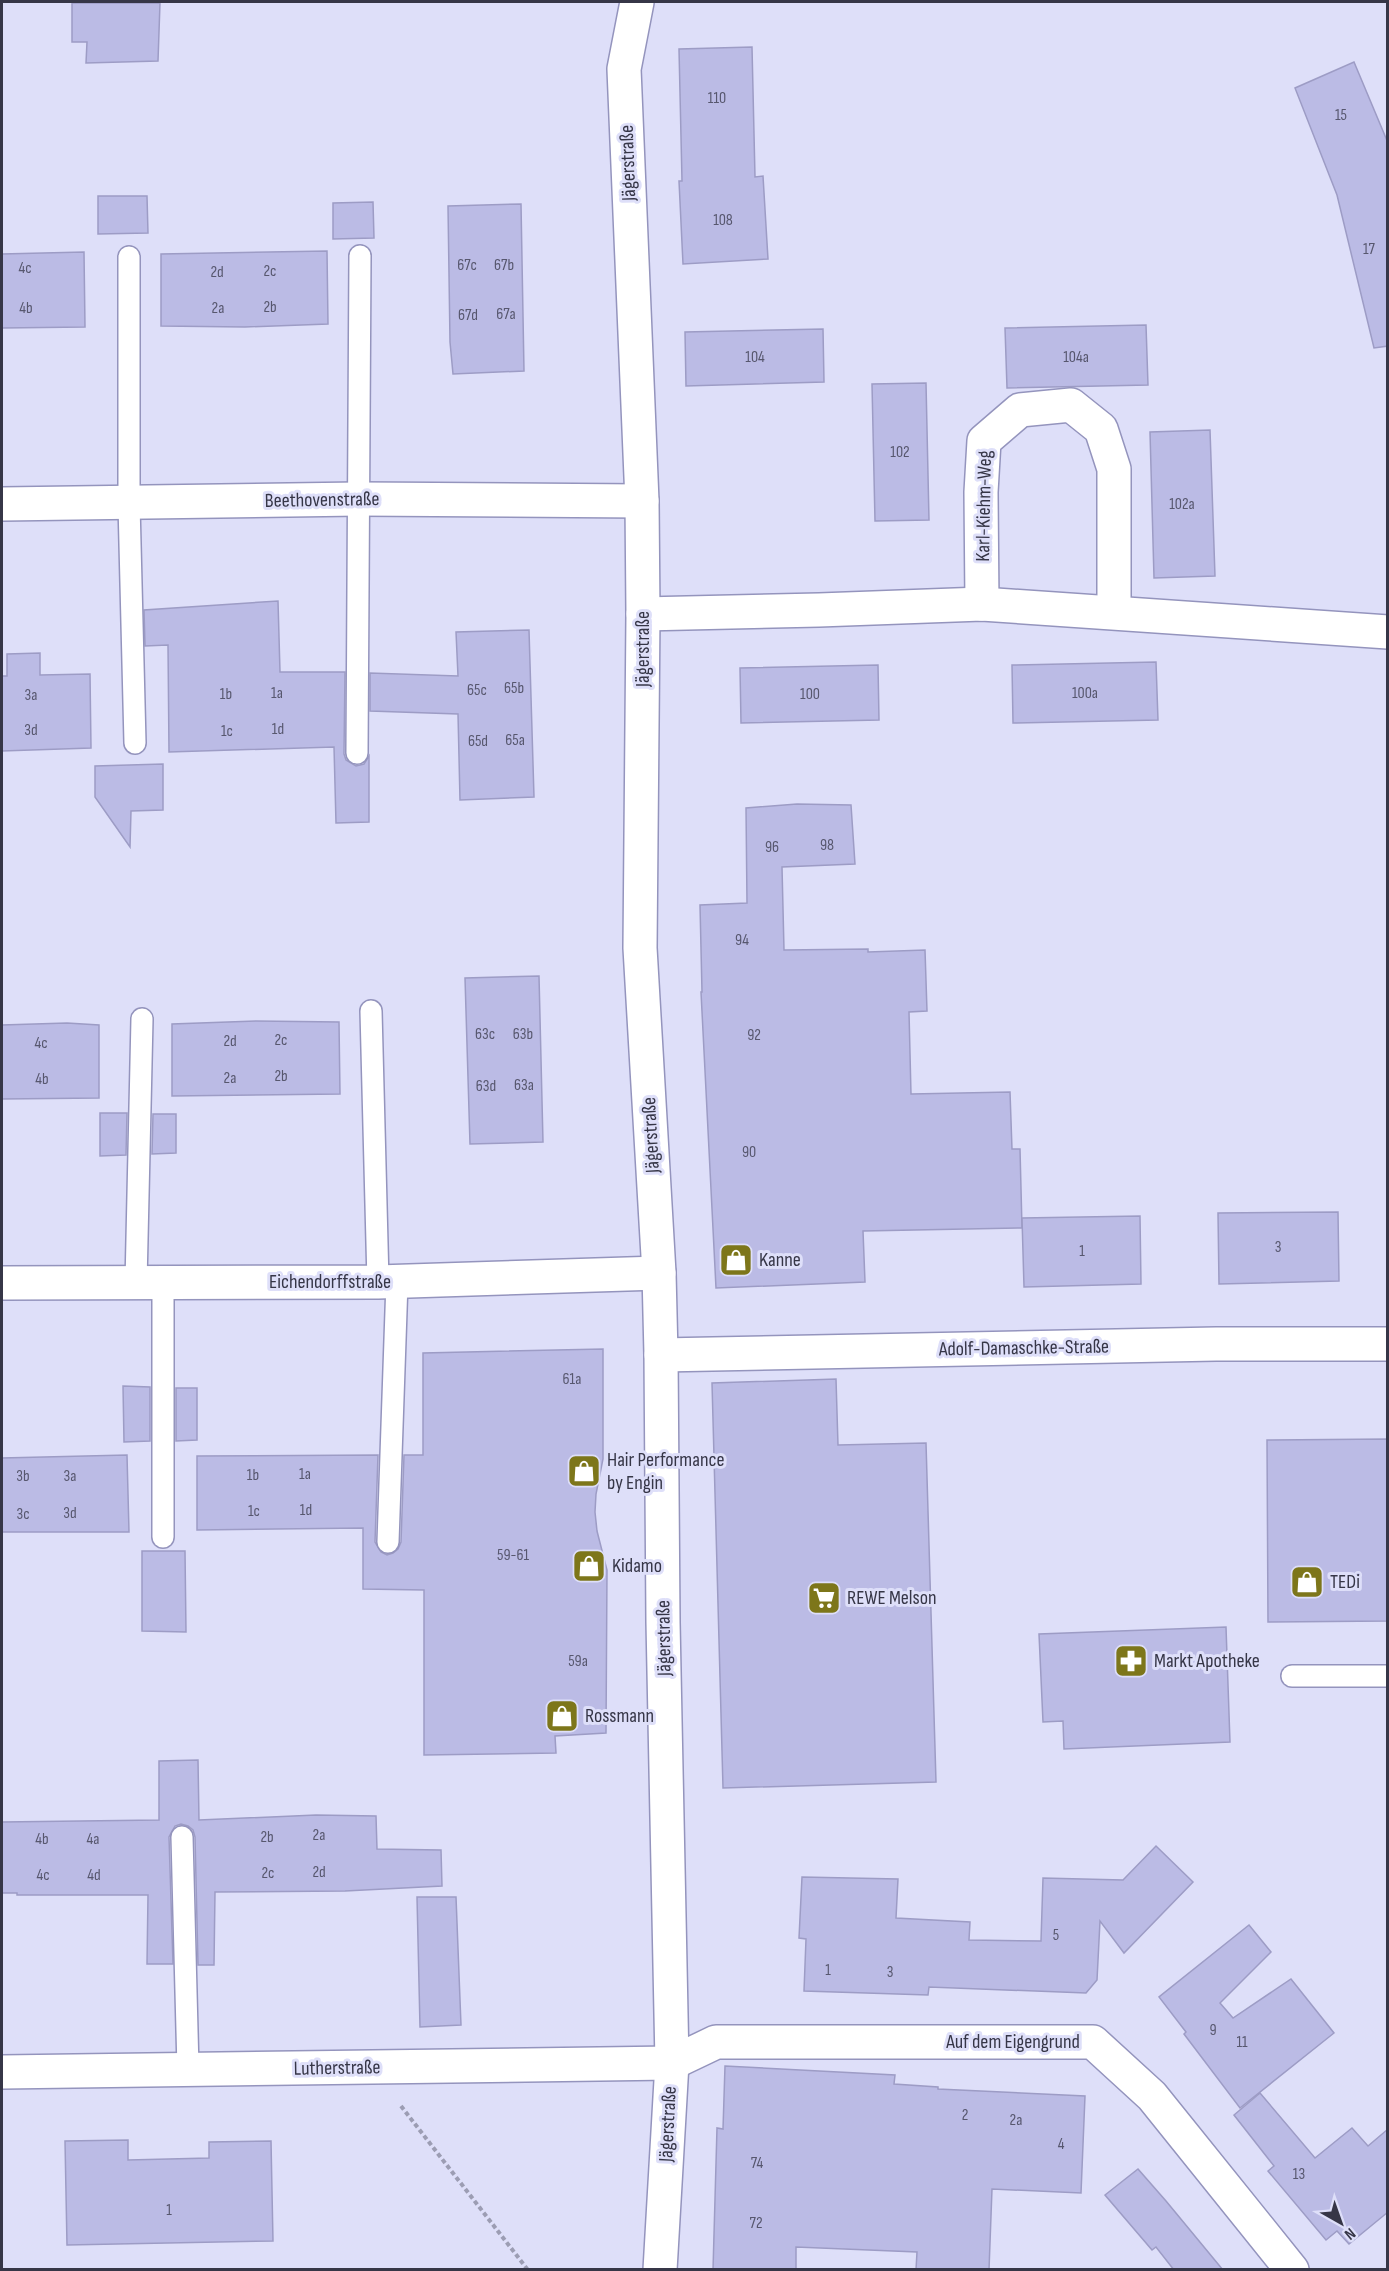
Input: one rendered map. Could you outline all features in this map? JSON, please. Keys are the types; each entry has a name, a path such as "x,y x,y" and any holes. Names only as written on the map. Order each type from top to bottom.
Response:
{"street":[{"name":"Jägerstraße","path":"637,2 624,69 642,501 640,948 659,1273 663,1634 672,2062 660,2270"},
{"name":"Karl-Kiehm-Weg","path":"982,604 981,492 984,441 1020,410 1071,405 1101,429 1114,469 1114,612"},
{"name":"Beethovenstraße","path":"2,504 359,499 642,501"},
{"path":"643,614 982,604 1388,632"},
{"name":"Eichendorffstraße","path":"2,1283 387,1282 659,1273"},
{"name":"Adolf-Damaschke-Straße","path":"661,1355 1216,1344 1388,1344"},
{"name":"Auf dem Eigengrund","path":"672,2062 716,2042 1093,2043 1152,2096 1292,2270"},
{"name":"Lutherstraße","path":"2,2072 672,2062"}],"lane":[{"path":"357,753 360,256"},
{"path":"129,257 129,504 135,743"},
{"path":"370,1011 387,1282 388,1542"},
{"path":"142,1019 150,1282 163,1537"},
{"path":"1292,1676 1388,1676"},
{"path":"182,1837 188,2069"}],"path":[{"path":"372,2067 528,2270"}],"building":[{"path":"72,3 160,3 158,61 86,63 87,42 72,42"},
{"path":"752,47 755,177 763,176 768,259 683,264 679,181 682,181 679,49"},
{"path":"1354,62 1388,143 1388,346 1374,348 1337,195 1295,88"},
{"path":"98,196 147,196 148,233 98,234"},
{"path":"373,202 374,238 333,239 333,203"},
{"path":"521,204 524,371 453,374 450,342 448,206"},
{"path":"327,251 328,324 245,327 161,326 161,254"},
{"path":"84,252 85,327 2,328 2,254"},
{"path":"1146,325 1148,385 1007,388 1005,328"},
{"path":"823,329 824,382 686,386 685,332"},
{"path":"926,383 929,520 875,521 872,384"},
{"path":"1210,430 1215,576 1154,578 1150,432"},
{"path":"278,601 280,672 345,672 344,754 346,760 356,766 364,764 369,756 369,822 336,823 334,747 169,752 168,645 145,646 144,610"},
{"path":"529,630 534,797 460,800 458,714 370,711 370,673 458,676 456,632"},
{"path":"40,653 40,675 90,674 91,748 2,751 2,676 7,676 7,654"},
{"path":"1156,662 1158,720 1013,723 1012,665"},
{"path":"878,665 879,720 741,723 740,668"},
{"path":"163,764 163,810 131,811 130,847 95,797 95,766"},
{"path":"797,804 851,805 855,864 782,867 784,950 868,949 868,952 925,950 927,1011 909,1012 911,1094 1010,1092 1012,1149 1020,1149 1022,1228 863,1231 865,1282 716,1288 701,992 700,905 747,903 746,808"},
{"path":"539,976 543,1142 470,1144 465,978"},
{"path":"256,1021 339,1022 340,1094 172,1096 172,1024"},
{"path":"67,1023 99,1025 99,1098 2,1099 2,1025"},
{"path":"100,1113 127,1113 126,1155 100,1156"},
{"path":"153,1114 176,1114 176,1153 152,1154"},
{"path":"1338,1212 1339,1281 1219,1284 1218,1213"},
{"path":"1140,1216 1141,1284 1024,1287 1022,1218"},
{"path":"603,1349 603,1459 595,1512 597,1531 607,1570 606,1733 555,1736 556,1753 424,1755 424,1590 363,1589 363,1528 197,1530 197,1456 378,1455 375,1542 381,1552 387,1555 393,1553 401,1542 404,1455 423,1455 423,1353"},
{"name":"REWE Melson","path":"836,1379 838,1445 926,1443 936,1782 723,1788 712,1383"},
{"path":"123,1386 150,1387 150,1441 124,1442"},
{"path":"176,1388 197,1388 197,1440 176,1441"},
{"path":"1388,1439 1388,1621 1268,1622 1267,1440"},
{"path":"127,1455 129,1532 2,1532 2,1458"},
{"path":"142,1551 185,1551 186,1632 142,1631"},
{"path":"1226,1627 1230,1742 1064,1749 1063,1721 1043,1722 1039,1634"},
{"path":"198,1760 199,1820 316,1815 376,1816 377,1849 441,1850 442,1886 345,1891 215,1892 214,1965 198,1965 195,1837 193,1830 188,1826 181,1824 175,1826 169,1837 173,1964 147,1964 148,1895 2,1893 2,1822 159,1820 159,1761"},
{"path":"1156,1846 1193,1882 1124,1953 1100,1921 1097,1980 1086,1993 929,1987 928,1995 804,1991 806,1939 799,1938 802,1877 898,1879 896,1918 970,1922 969,1940 1041,1941 1043,1878 1123,1880"},
{"path":"417,1897 456,1897 461,2025 420,2027"},
{"path":"1249,1925 1271,1952 1220,2003 1233,2018 1291,1979 1334,2033 1240,2108 1159,1997"},
{"path":"725,2066 895,2075 894,2084 938,2087 938,2089 1085,2096 1081,2193 992,2189 989,2270 916,2270 917,2252 796,2247 796,2270 713,2270 717,2128 723,2129"},
{"path":"1260,2093 1315,2158 1352,2128 1368,2146 1388,2129 1388,2212 1349,2244 1337,2231 1326,2240 1268,2171 1274,2166 1234,2115"},
{"path":"128,2140 128,2160 209,2158 209,2142 271,2141 273,2241 67,2245 65,2141"},
{"path":"1138,2169 1223,2270 1174,2270 1156,2247 1152,2250 1105,2195"}],"place":[{"name":"Kanne","path":"736,1260"},
{"name":"Hair Performance by Engin","path":"584,1471"},
{"name":"Kidamo","path":"589,1566"},
{"name":"TEDi","path":"1307,1582"},
{"name":"REWE Melson","path":"824,1598"},
{"name":"Markt Apotheke","path":"1131,1661"},
{"name":"Rossmann","path":"562,1716"}]}
